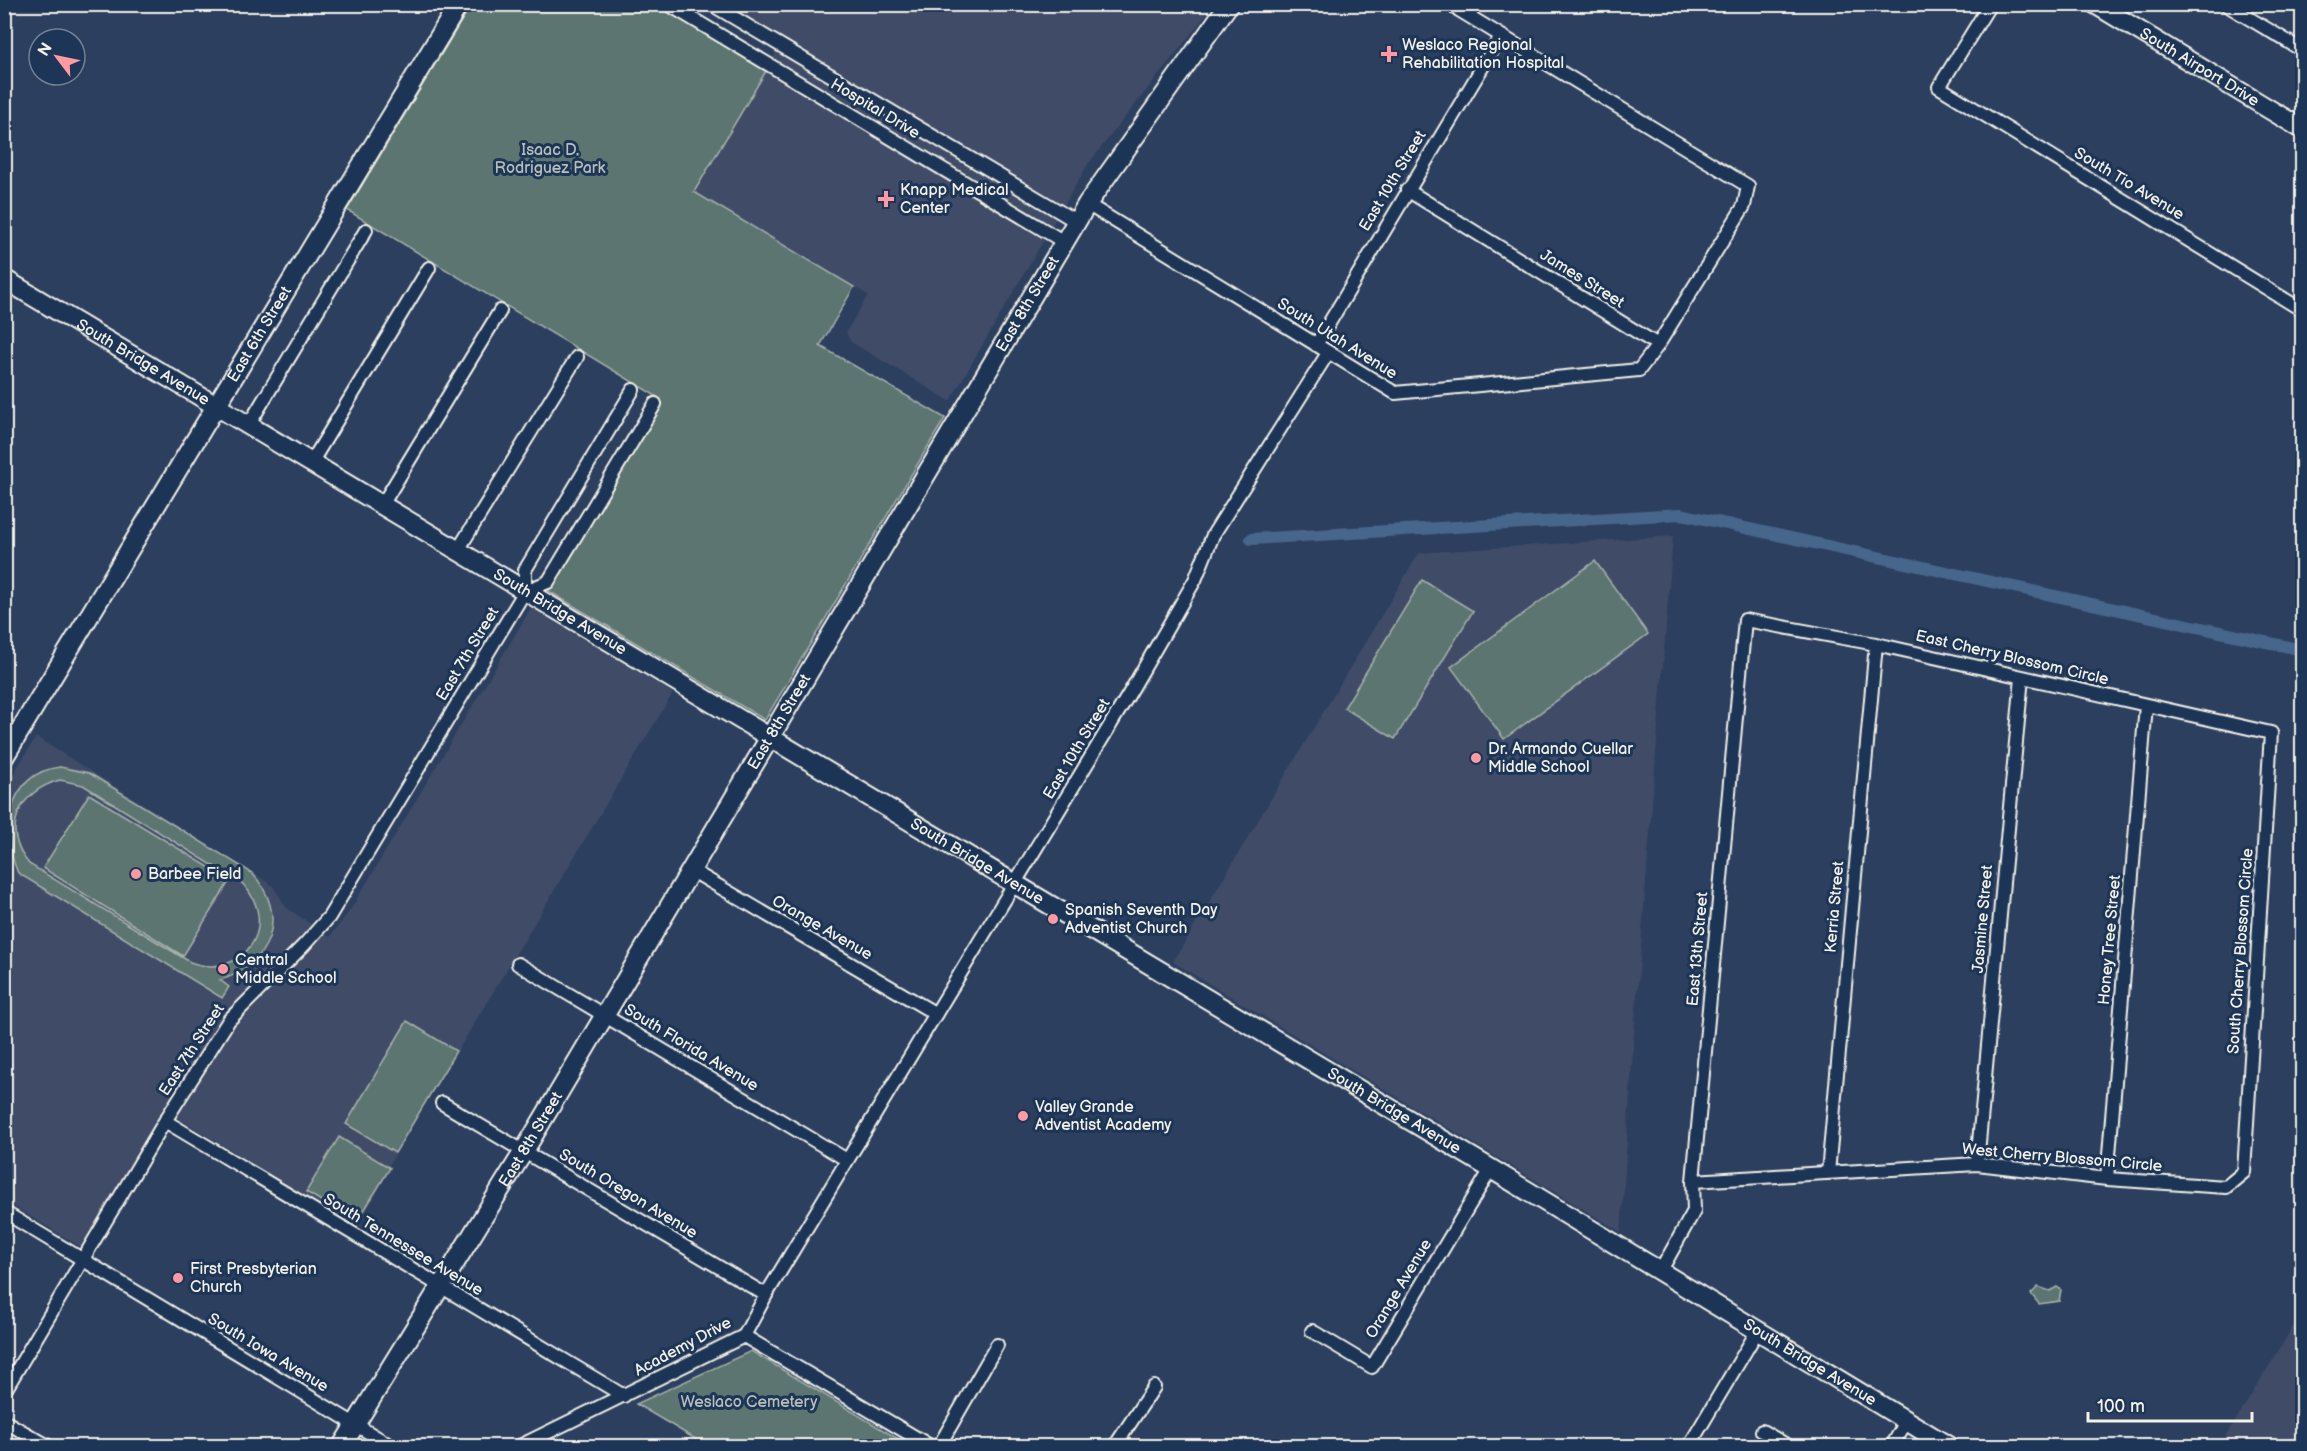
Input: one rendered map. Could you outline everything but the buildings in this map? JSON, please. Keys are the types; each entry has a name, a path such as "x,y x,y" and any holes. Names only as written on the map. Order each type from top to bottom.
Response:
{"street":[{"name":"East 6th Street","path":"4,757 459,4"},
{"name":"Hospital Drive","path":"668,4 1064,242"},
{"name":"Hospital Drive","path":"711,4 1077,222"},
{"name":"East 8th Street","path":"342,1446 524,1151 1087,204 1229,4"},
{"path":"1449,4 1748,186 1744,206 1658,345"},
{"name":"South Tio Avenue","path":"1990,4 1939,87 2302,310"},
{"name":"South Airport Drive","path":"2095,4 2302,129"},
{"path":"2225,4 2302,50"},
{"name":"East 10th Street","path":"1316,345 1501,36"},
{"name":"James Street","path":"1407,190 1658,345"},
{"name":"South Utah Avenue","path":"1087,204 1395,393 1639,370 1658,345"},
{"path":"248,426 366,230"},
{"path":"311,463 429,268"},
{"name":"South Bridge Avenue","path":"4,279 1015,883 1948,1446"},
{"path":"382,505 500,310"},
{"name":"East 10th Street","path":"847,1160 1130,694 1195,580 1213,535 1328,353"},
{"path":"458,550 577,357"},
{"name":"East 7th Street","path":"4,1392 165,1121 229,1020 329,917 525,591 525,570 633,390"},
{"path":"525,591 548,582 655,404"},
{"name":"East Cherry Blossom Circle","path":"1745,620 1876,644 2271,733"},
{"name":"East 13th Street","path":"1660,1272 1694,1211 1693,1180 1745,620"},
{"name":"Kerria Street","path":"1828,1173 1876,644"},
{"name":"Jasmine Street","path":"1977,1164 2022,677"},
{"name":"Honey Tree Street","path":"2107,1179 2146,705"},
{"name":"South Cherry Blossom Circle","path":"2244,1172 2271,733"},
{"name":"Orange Avenue","path":"692,870 936,1014"},
{"name":"South Florida Avenue","path":"518,964 847,1160"},
{"name":"South Oregon Avenue","path":"442,1103 766,1295"},
{"name":"South Tennessee Avenue","path":"165,1121 624,1396"},
{"name":"Academy Drive","path":"520,1446 744,1336 847,1160"},
{"name":"West Cherry Blossom Circle","path":"1693,1180 1977,1164 2107,1179 2226,1187 2244,1172"},
{"name":"Orange Avenue","path":"1312,1331 1372,1366 1491,1169"},
{"name":"South Iowa Avenue","path":"4,1212 392,1446"},
{"path":"1689,1446 1758,1330"},
{"path":"744,1336 930,1446"},
{"path":"939,1446 997,1345"},
{"path":"1115,1446 1154,1387"},
{"path":"1892,1446 1907,1420"},
{"path":"4,1421 48,1446"},
{"path":"1762,1431 1788,1446"}],"shaded area":[{"name":"Knapp Medical Center","path":"724,5 1214,5 1088,164 950,401 851,342 846,332 868,295 693,192 783,41"},
{"name":"Dr. Armando Cuellar Middle School","path":"1673,536 1621,1232 1173,962 1419,553"},
{"name":"Central Middle School","path":"531,608 673,693 389,1165 392,1167 357,1227 165,1110 81,1247 5,1201 4,789 36,737 272,885 287,908 330,937 351,909"},
{"path":"2302,1310 2302,1446 2220,1446 2285,1340"}],"green space":[{"name":"Isaac D. Rodriguez Park","path":"471,5 656,5 766,71 694,192 854,287 820,346 945,418 765,720 547,590 661,399 347,210"},
{"path":"1595,561 1648,634 1504,739 1451,667"},
{"path":"1422,580 1473,611 1395,739 1344,708"},
{"path":"60,767 89,773 252,873 264,889 270,905 272,921 269,937 263,951 252,963 238,973 220,980 229,987 222,998 18,873 12,857 10,840 9,823 12,807 19,792 29,780 42,772","holes":["60,780 83,785 243,884 254,900 258,917 257,932 251,946 240,957 226,964 209,966 190,962 29,864 20,851 15,825 18,813 25,802 46,785"]},
{"name":"Barbee Field","path":"89,794 230,880 183,956 43,868"},
{"path":"407,1021 456,1051 395,1153 346,1124"},
{"path":"339,1137 390,1168 357,1222 306,1192"},
{"path":"2038,1287 2050,1291 2057,1287 2061,1290 2059,1301 2039,1304 2031,1294"},
{"name":"Weslaco Cemetery","path":"751,1351 910,1446 707,1446 636,1404"}],"waterway":[{"path":"1251,539 1681,514 2302,650"}],"place":[{"name":"Weslaco Regional Rehabilitation Hospital","path":"1389,54"},
{"name":"Knapp Medical Center","path":"886,199"},
{"name":"Dr. Armando Cuellar Middle School","path":"1476,758"},
{"name":"Barbee Field","path":"136,874"},
{"name":"Spanish Seventh Day Adventist Church","path":"1053,919"},
{"name":"Central Middle School","path":"223,969"},
{"name":"Valley Grande Adventist Academy","path":"1023,1116"},
{"name":"First Presbyterian Church","path":"178,1278"}]}
